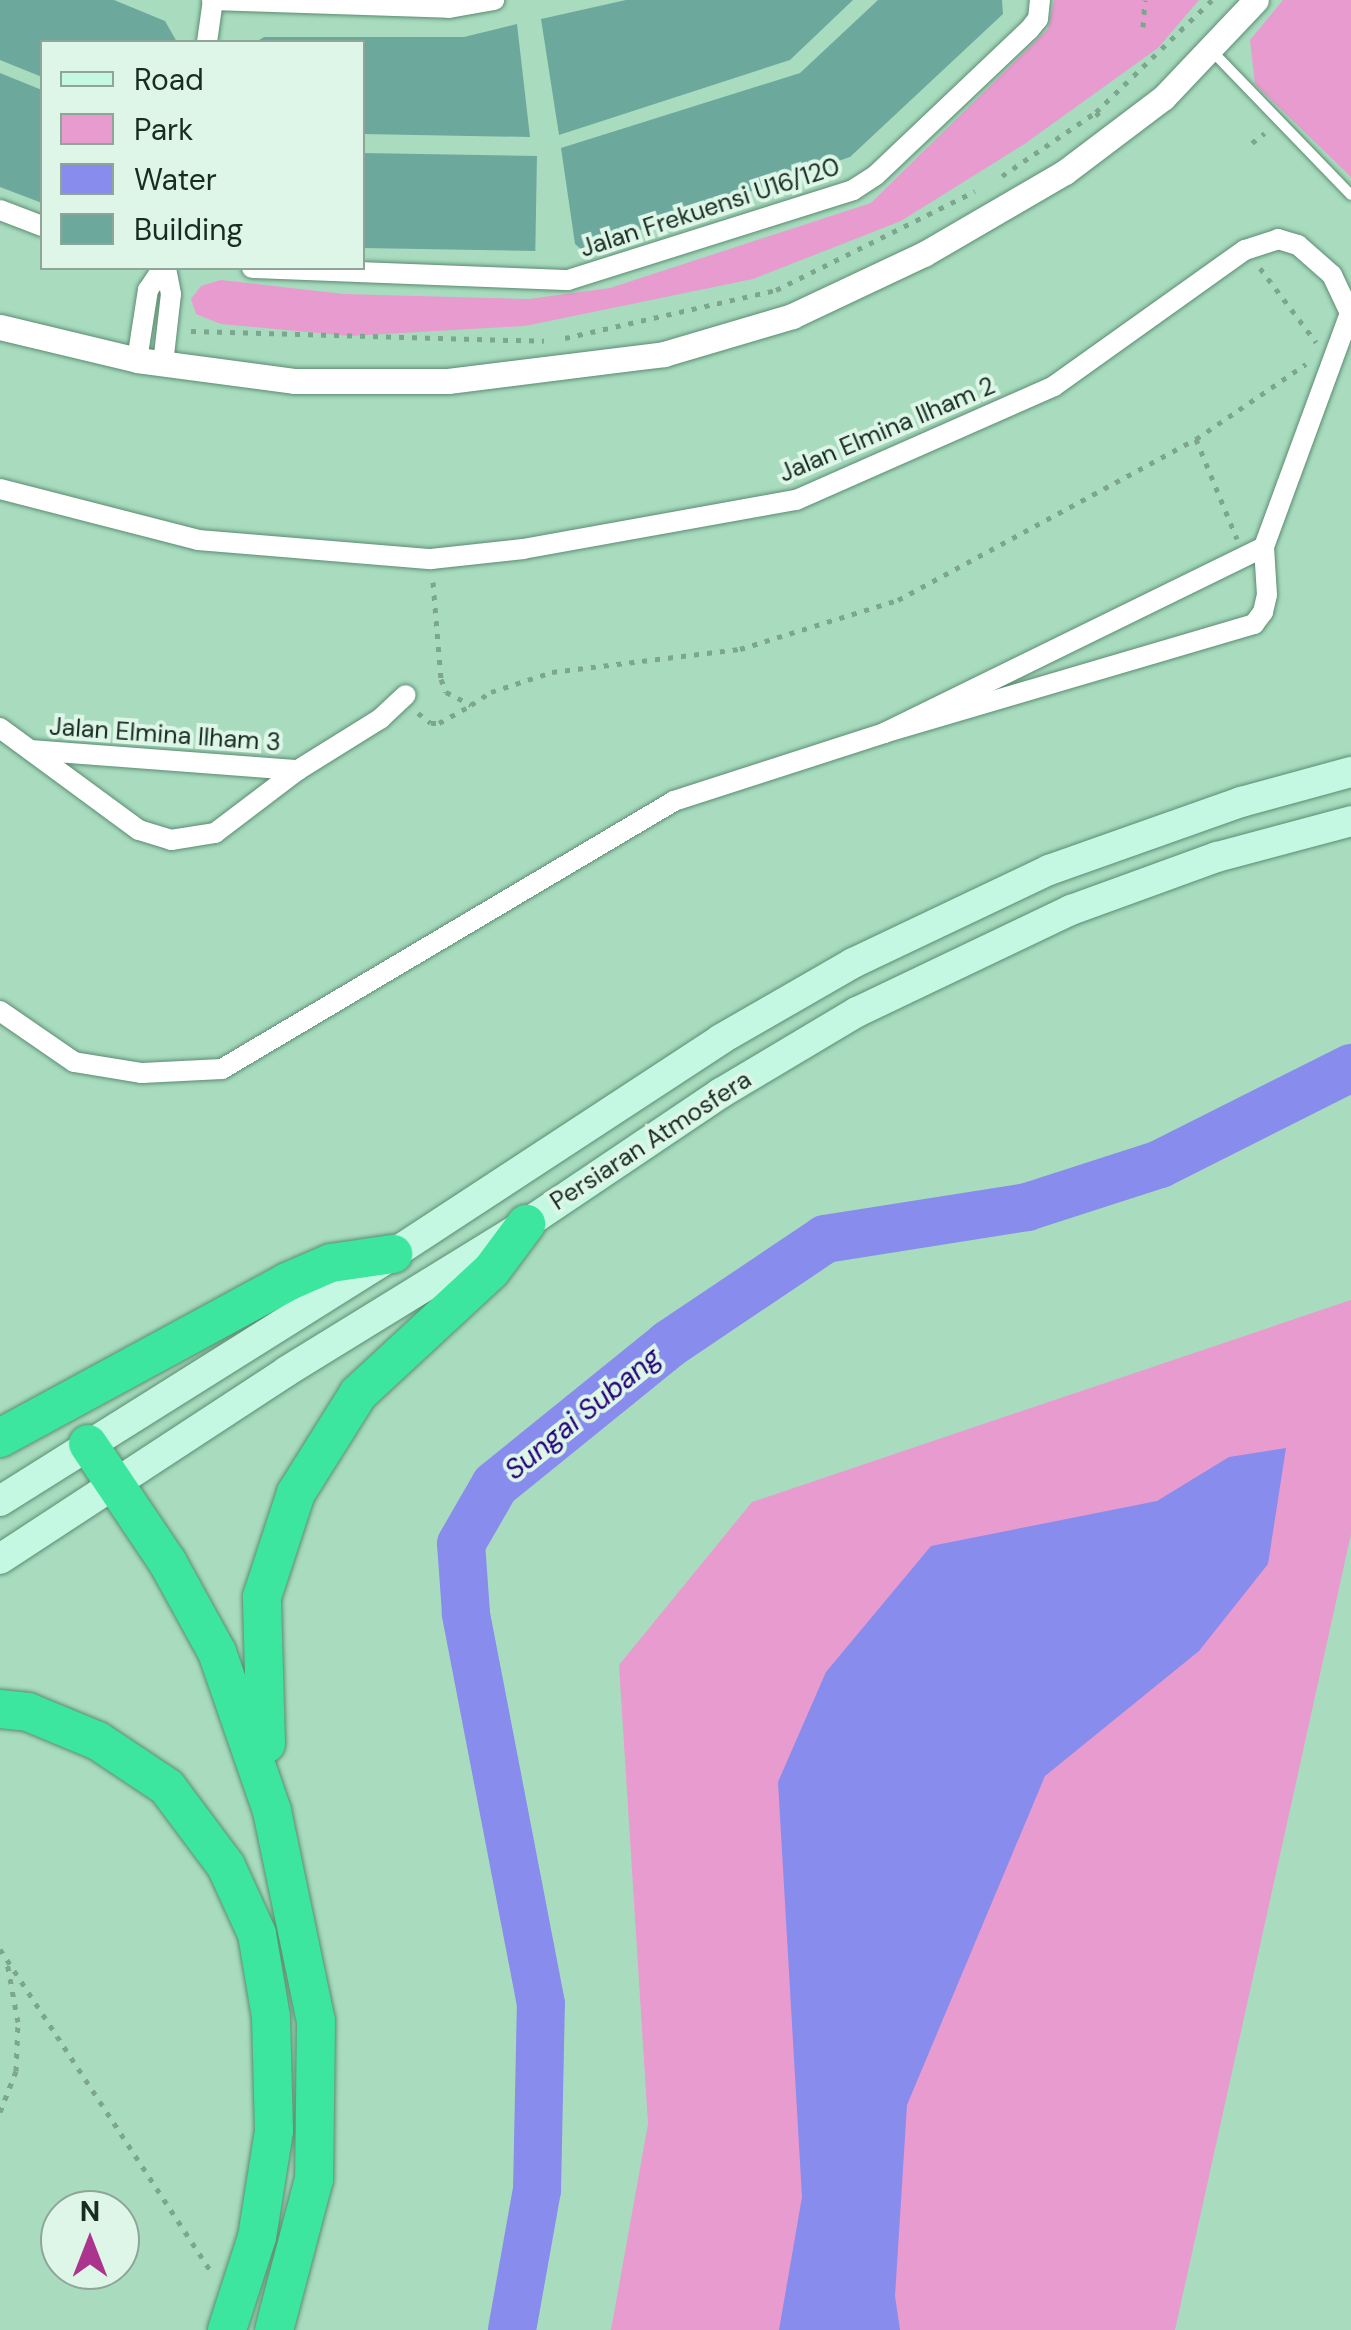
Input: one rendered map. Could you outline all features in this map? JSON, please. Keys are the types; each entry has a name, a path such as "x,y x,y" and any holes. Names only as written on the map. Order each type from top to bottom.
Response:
{"highway":[{"path":"274,2330 314,2178 316,2020 272,1811 262,1700 262,1597 296,1494 358,1394 491,1271 526,1224"},
{"path":"0,1438 287,1282 331,1263 393,1254"},
{"path":"88,1444 116,1483 217,1652 272,1811"},
{"path":"0,1708 28,1712 98,1741 166,1787 226,1866 257,1934 271,2016 274,2131 257,2237 227,2330"}],"main road":[{"name":"Persiaran Atmosfera","path":"0,1501 393,1254 721,1039 853,963 1049,870 1241,802 1351,772"},
{"name":"Persiaran Atmosfera","path":"0,1559 286,1371 526,1224 721,1093 858,1012 1071,910 1199,864 1351,821"}],"street":[{"path":"207,40 212,0 449,8 494,0"},
{"name":"Jalan Frekuensi U16/120","path":"305,270 568,280 854,190 876,175 1029,30 1038,19 1040,0"},
{"path":"0,327 137,360 294,381 448,381 664,354 792,316 924,254 1064,172 1116,134 1212,51 1256,0"},
{"path":"0,210 40,225"},
{"name":"Jalan Elmina Ilham 2","path":"0,489 198,540 431,559 523,548 796,500 1054,386 1261,241 1298,245 1348,291 1350,313 1345,336 1264,547 1267,595 1254,624 884,732 674,801 222,1068 142,1074 74,1062 0,1011"},
{"path":"137,360 148,290 163,270"},
{"path":"164,364 172,294 166,270"},
{"name":"Jalan Elmina Ilham 2","path":"884,732 1264,547"},
{"name":"Jalan Elmina Ilham 3","path":"0,728 139,830 172,840 215,834 298,770 380,719 406,695"},
{"name":"Jalan Elmina Ilham 3","path":"28,750 298,770"}],"lane":[{"path":"1212,51 1351,195"}],"path":[{"path":"1144,27 1145,0"},
{"path":"168,327 206,334 552,341 776,290 991,184 1096,112 1212,0"},
{"path":"1096,112 1116,134"},
{"path":"1245,250 1313,334 1316,353"},
{"path":"406,695 431,723 447,720 491,692 552,672 740,649 898,600 1196,439 1310,361"},
{"path":"1196,439 1244,558"},
{"path":"431,559 441,679 446,692 471,705"},
{"path":"0,1949 216,2278"},
{"path":"0,2112 16,2071 17,2055 18,2022 7,1959"}],"green space":[{"path":"1054,0 1199,0 1158,48 1023,145 901,221 753,279 525,326 350,336 221,324 196,314 191,299 201,286 221,280 344,294 529,299 610,288 871,203 1048,29"},
{"path":"1283,0 1351,0 1351,177 1255,84 1250,40"},
{"path":"1351,1300 1351,1534 1175,2330 611,2330 648,2124 619,1665 752,1502"}],"water":[{"path":"1286,1448 1268,1564 1199,1651 1045,1776 907,2105 895,2296 900,2330 779,2330 802,2197 778,1782 826,1672 931,1546 1157,1501 1229,1457"}],"building":[{"path":"0,0 114,0 165,21 176,40 40,40 40,76 0,60"},
{"path":"626,0 853,0 790,60 559,135 541,19"},
{"path":"878,0 1002,0 1003,14 850,157 582,250 575,244 561,148 800,73"},
{"path":"517,24 530,137 365,134 365,40 259,40 264,37 464,37"},
{"path":"0,73 40,89 40,202 0,187"},
{"path":"365,153 537,156 535,251 365,248"}],"waterway":[{"name":"Sungai Subang","path":"512,2330 537,2190 541,2004 466,1613 461,1544 495,1485 669,1344 825,1239 1027,1207 1160,1164 1351,1068"}]}
